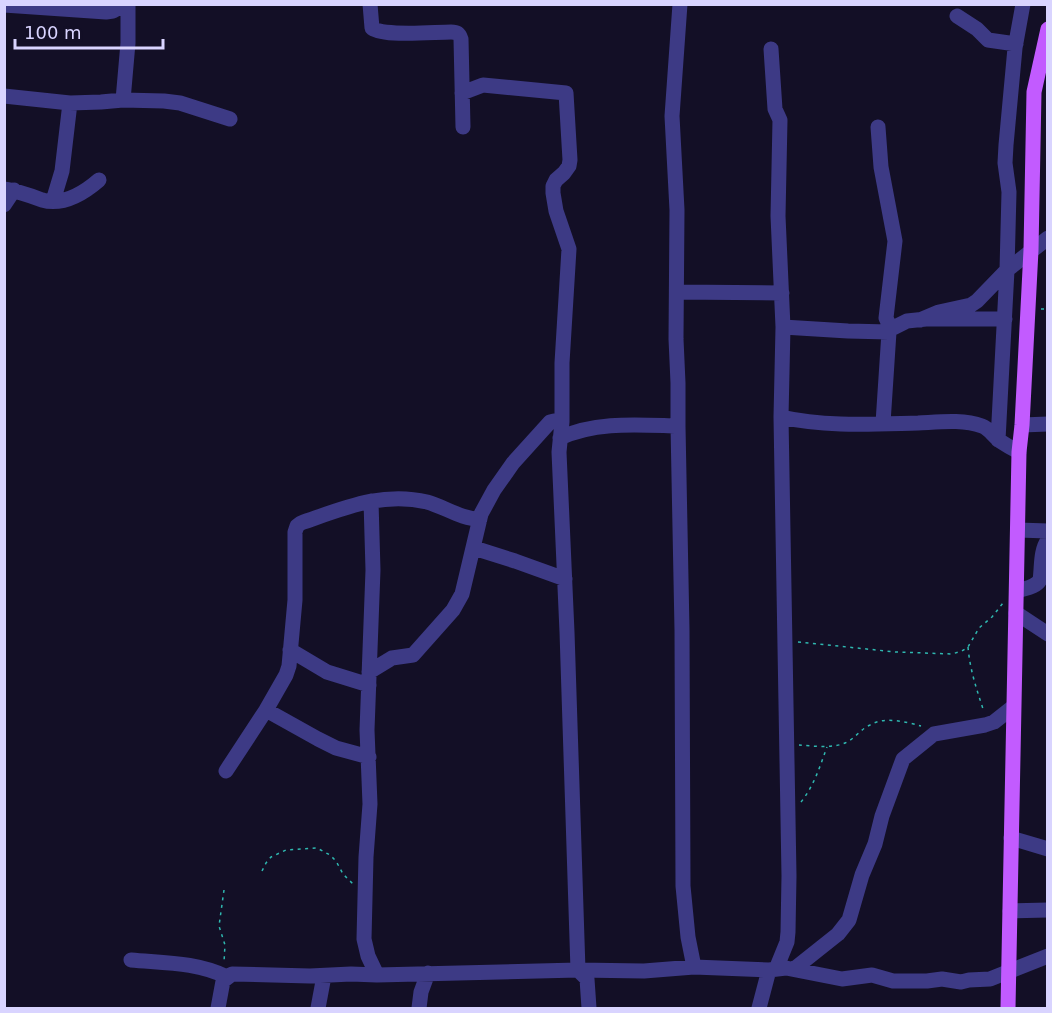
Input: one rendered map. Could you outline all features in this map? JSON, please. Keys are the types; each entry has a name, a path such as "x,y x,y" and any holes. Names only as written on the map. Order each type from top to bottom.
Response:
{"main road":[{"path":"1008,1008 1019,453 1031,250 1034,92 1047,29"}],"street":[{"path":"4,5 106,12 126,4 128,43 123,100"},
{"path":"370,4 372,28 378,32 457,32 459,34 463,127"},
{"path":"680,4 672,116 677,210 683,886 688,937 694,967"},
{"path":"998,440 1007,270 1009,192 1005,163 1006,145 1016,44 1023,4"},
{"path":"957,16 977,29 988,40 1016,44"},
{"path":"759,1008 773,969 787,942 789,876 782,417 783,327 778,216 780,120 775,109 771,49"},
{"path":"462,93 483,85 566,93 570,160 569,166 553,186 556,211 569,249 559,452 572,754 578,970 587,979 589,1008"},
{"path":"4,96 70,102 164,101 180,103 230,119"},
{"path":"53,201 62,171 70,102"},
{"path":"878,127 880,167 895,241 886,318 890,331 883,423"},
{"path":"4,205 9,190 53,201 78,195 99,180"},
{"path":"920,320 939,312 977,302 1007,270 1047,238"},
{"path":"677,292 782,293"},
{"path":"783,327 890,331 908,321 1005,319"},
{"path":"782,417 799,421 854,425 969,423 986,428 998,440 1019,453"},
{"path":"369,679 392,658 413,655 453,610 462,594 481,514 513,463 550,422 554,420 561,430 574,432 610,426 678,426"},
{"path":"1022,425 1047,424"},
{"path":"226,771 266,710 289,666 296,600 296,529 301,523 349,506 386,498 425,502 465,517 480,519"},
{"path":"371,501 373,570 367,730 370,804 364,939 365,948 377,975"},
{"path":"1018,530 1047,531"},
{"path":"1017,588 1037,584 1040,580 1043,552 1047,540"},
{"path":"474,548 565,579"},
{"path":"1016,614 1047,634"},
{"path":"290,650 327,672 369,679"},
{"path":"794,969 838,934 849,920 862,875 875,844 882,816 903,759 934,734 990,724 1013,707"},
{"path":"266,710 336,748 369,757"},
{"path":"1011,838 1047,849"},
{"path":"1010,911 1047,910"},
{"path":"131,960 181,964 225,976 232,974 324,976 578,970 644,971 694,967 794,969 843,979 872,975 893,981 942,979 961,982 990,979 1047,956"},
{"path":"419,1008 421,992 428,973"},
{"path":"218,1008 225,976"},
{"path":"318,1008 324,976"}],"path":[{"path":"785,641 896,652 952,654 968,647 979,628 992,617 1017,588"},
{"path":"968,647 973,679 990,724"},
{"path":"786,745 827,747 846,743 872,723 881,721 902,722 923,727"},
{"path":"800,804 816,778 827,747"},
{"path":"262,871 271,857 286,850 317,848 330,855 343,874 365,895"},
{"path":"224,890 219,923 225,945 225,976"}]}
